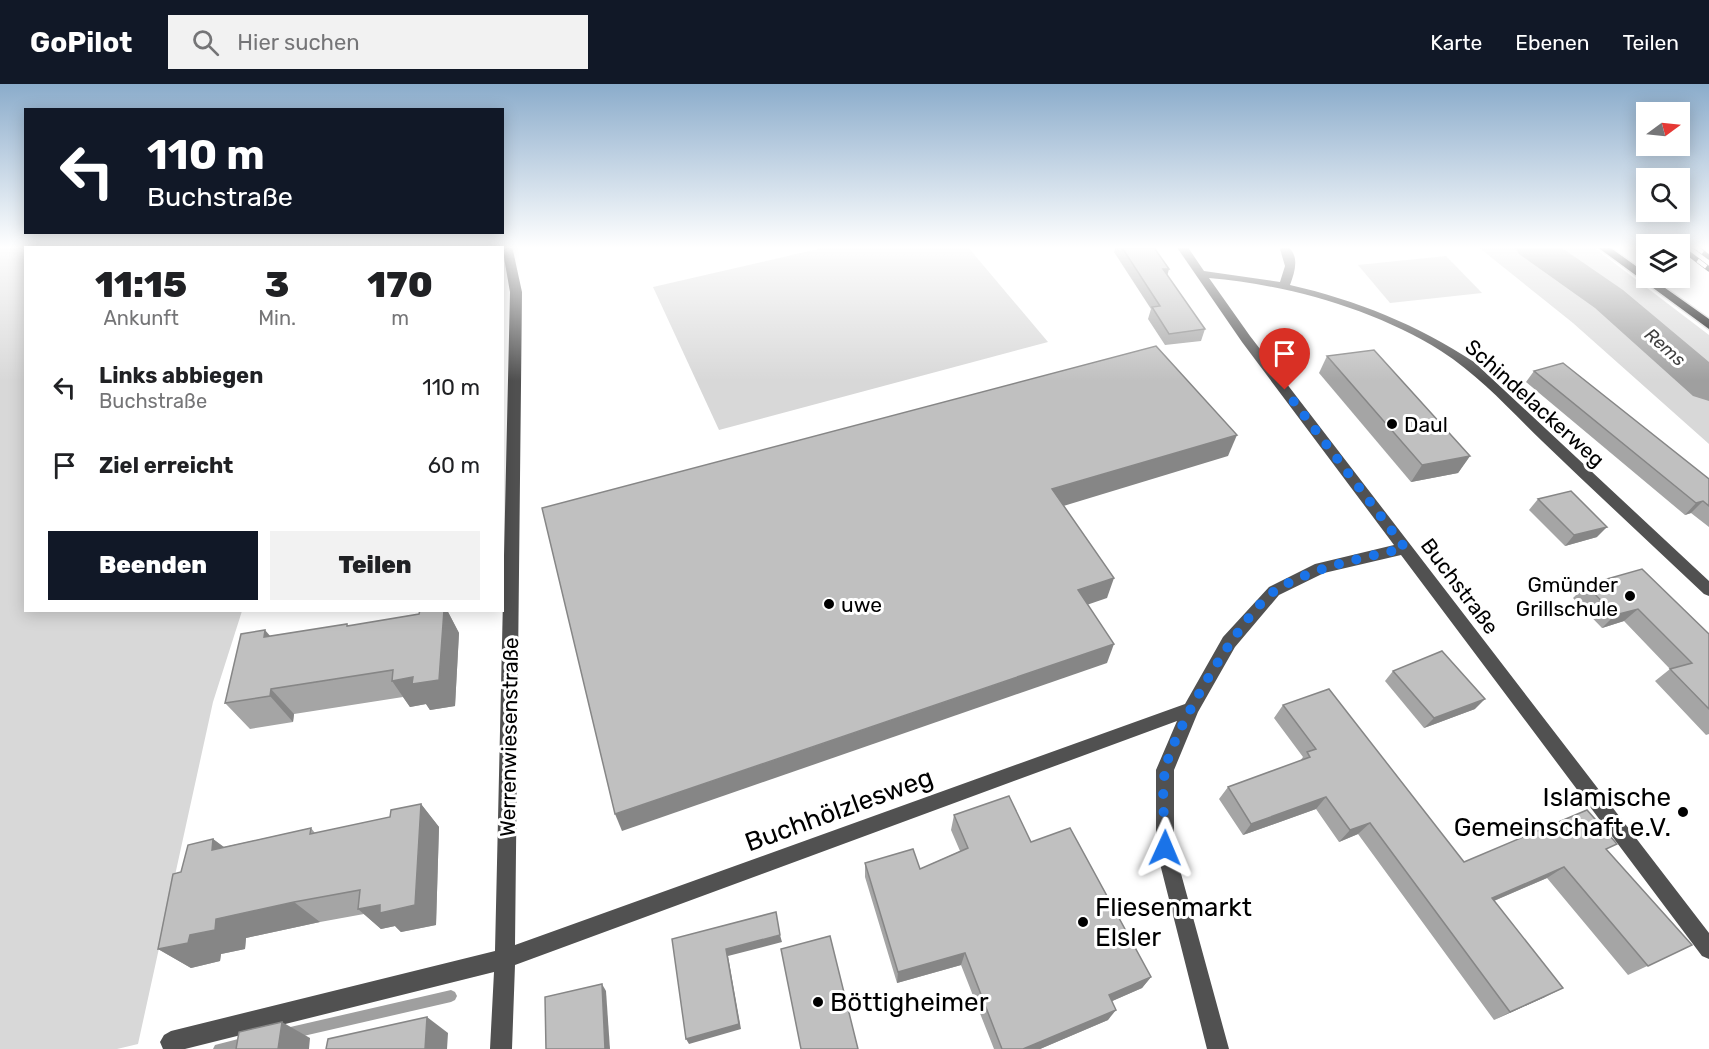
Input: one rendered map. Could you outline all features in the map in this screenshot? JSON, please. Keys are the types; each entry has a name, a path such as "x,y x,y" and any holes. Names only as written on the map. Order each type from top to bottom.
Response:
{"main road":[{"path":"1663,291 1709,325"}],"street":[{"name":"Werrenwiesenstraße","path":"501,1049 505,958 516,291"},
{"name":"Buchstraße","path":"1213,291 1709,949"},
{"name":"Schindelackerweg","path":"1300,291 1349,306 1402,327 1469,364 1709,590"},
{"path":"1218,1049 1165,848 1165,770 1191,710 1229,642 1274,591 1320,568 1405,548"},
{"name":"Buchhölzlesweg","path":"171,1042 505,958 1191,710"}],"shaded area":[{"path":"0,291 24,291 24,612 242,612 213,702 138,1044 117,1049 0,1049"},
{"path":"655,291 1005,291 1048,342 719,430"},
{"path":"1380,291 1480,291 1482,293 1390,303"},
{"path":"1533,291 1651,291 1709,335 1709,444 1573,323"}],"building":[{"path":"1150,291 1178,291 1205,329 1169,334 1152,307 1160,306"},
{"name":"uwe","path":"1156,346 1237,435 1052,489 1114,578 1078,590 1114,644 615,814 542,508"},
{"path":"1374,350 1470,456 1422,465 1327,356"},
{"path":"1563,363 1709,479 1709,506 1703,501 1696,503 1534,371"},
{"path":"1571,491 1607,527 1574,535 1538,499"},
{"path":"1642,569 1709,634 1709,709 1670,669 1692,663 1638,609 1615,615 1586,585"},
{"path":"420,612 444,612 439,680 412,684 413,677 392,681 393,670 271,689 270,696 225,703 241,634 265,630 264,637 419,614"},
{"path":"1442,651 1485,699 1434,718 1393,671"},
{"path":"1329,689 1464,862 1587,810 1617,844 1606,849 1692,945 1648,966 1564,867 1492,898 1563,988 1510,1012 1370,823 1350,830 1326,797 1251,824 1228,787 1310,757 1307,752 1316,749 1283,705"},
{"path":"1009,796 1031,842 1070,828 1151,977 1109,995 1116,1010 1023,1049 1002,1049 965,953 898,972 865,863 913,849 920,869 968,848 954,815"},
{"path":"421,804 415,905 380,913 380,905 358,909 360,890 216,919 215,930 190,935 188,943 158,949 173,874 181,872 188,845 213,839 212,850 311,828 310,834 390,817 391,810"},
{"path":"776,912 780,935 726,949 739,1024 686,1039 672,939"},
{"name":"Böttigheimer","path":"830,936 858,1049 801,1049 781,949"},
{"path":"602,984 605,1049 546,1049 545,997"},
{"path":"427,1017 425,1049 326,1049 328,1039"},
{"path":"282,1022 278,1049 236,1049 239,1032"}],"waterway":[{"name":"Rems","path":"1598,291 1709,386"},
{"path":"286,1034 451,996"},
{"path":"219,1049 246,1043"}],"place":[{"name":"Daul","path":"1392,424"},
{"name":"Gmünder Grillschule","path":"1630,596"},
{"name":"uwe","path":"829,604"},
{"name":"Islamische Gemeinschaft e.V.","path":"1683,812"},
{"name":"Fliesenmarkt Elsler","path":"1083,922"},
{"name":"Böttigheimer","path":"818,1002"}],"route":[{"path":"1165,848 1165,770 1191,710 1229,642 1274,591 1320,568 1405,548 1285,390"}]}
